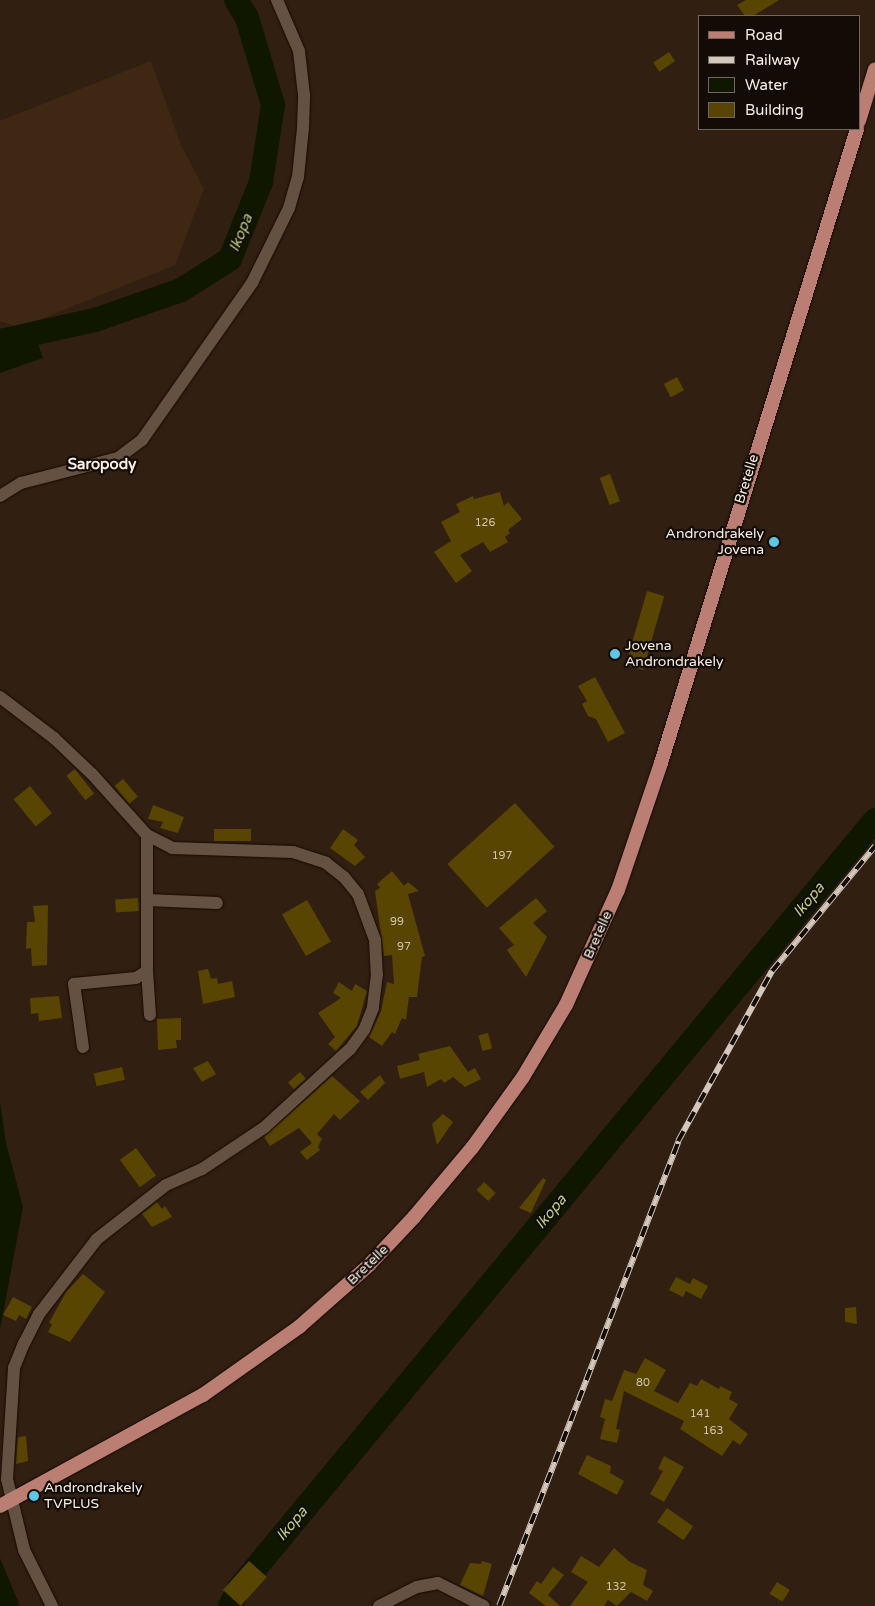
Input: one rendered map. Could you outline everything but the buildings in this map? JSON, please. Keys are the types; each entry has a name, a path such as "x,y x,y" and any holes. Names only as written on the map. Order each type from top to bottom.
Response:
{"main road":[{"path":"860,119 875,69"},
{"name":"Bretelle","path":"4,1504 204,1395 299,1327 382,1251 446,1180 498,1114 543,1046 566,1005 624,873 661,763 856,130"}],"street":[{"path":"0,496 21,483 118,458 142,440 252,283 289,208 298,177 303,128 304,96 299,51 277,0"},
{"path":"0,697 54,738 92,774 147,835 172,848 293,852 326,863 344,877 358,894 375,940 377,974 373,1008 364,1030 350,1048 265,1127 202,1169 166,1185 97,1239 39,1314 14,1368 4,1504 52,1606"},
{"path":"147,835 147,971 150,1016"},
{"path":"147,900 218,903"},
{"path":"83,1047 74,984 136,978 147,971"},
{"path":"379,1606 417,1586 438,1583 484,1606"}],"shaded area":[{"path":"151,61 181,145 204,189 175,265 19,328 0,321 0,121"}],"water":[{"path":"37,341 43,358 0,373 0,351"},
{"path":"0,1102 6,1143 23,1207 0,1330"},
{"path":"0,1558 20,1606 0,1606"}],"waterway":[{"name":"Ikopa","path":"0,341 95,320 181,290 230,259 261,182 273,105 247,18 236,0"},
{"name":"Ikopa","path":"230,1606 239,1588 875,820"}],"railway":[{"path":"499,1606 678,1141 772,971 875,846"}],"place":[{"name":"Androndrakely Jovena","path":"774,542"},
{"name":"Jovena Androndrakely","path":"615,654"},
{"name":"Androndrakely TVPLUS","path":"34,1496"}],"district":[{"name":"Saropody","path":"102,465"}]}
